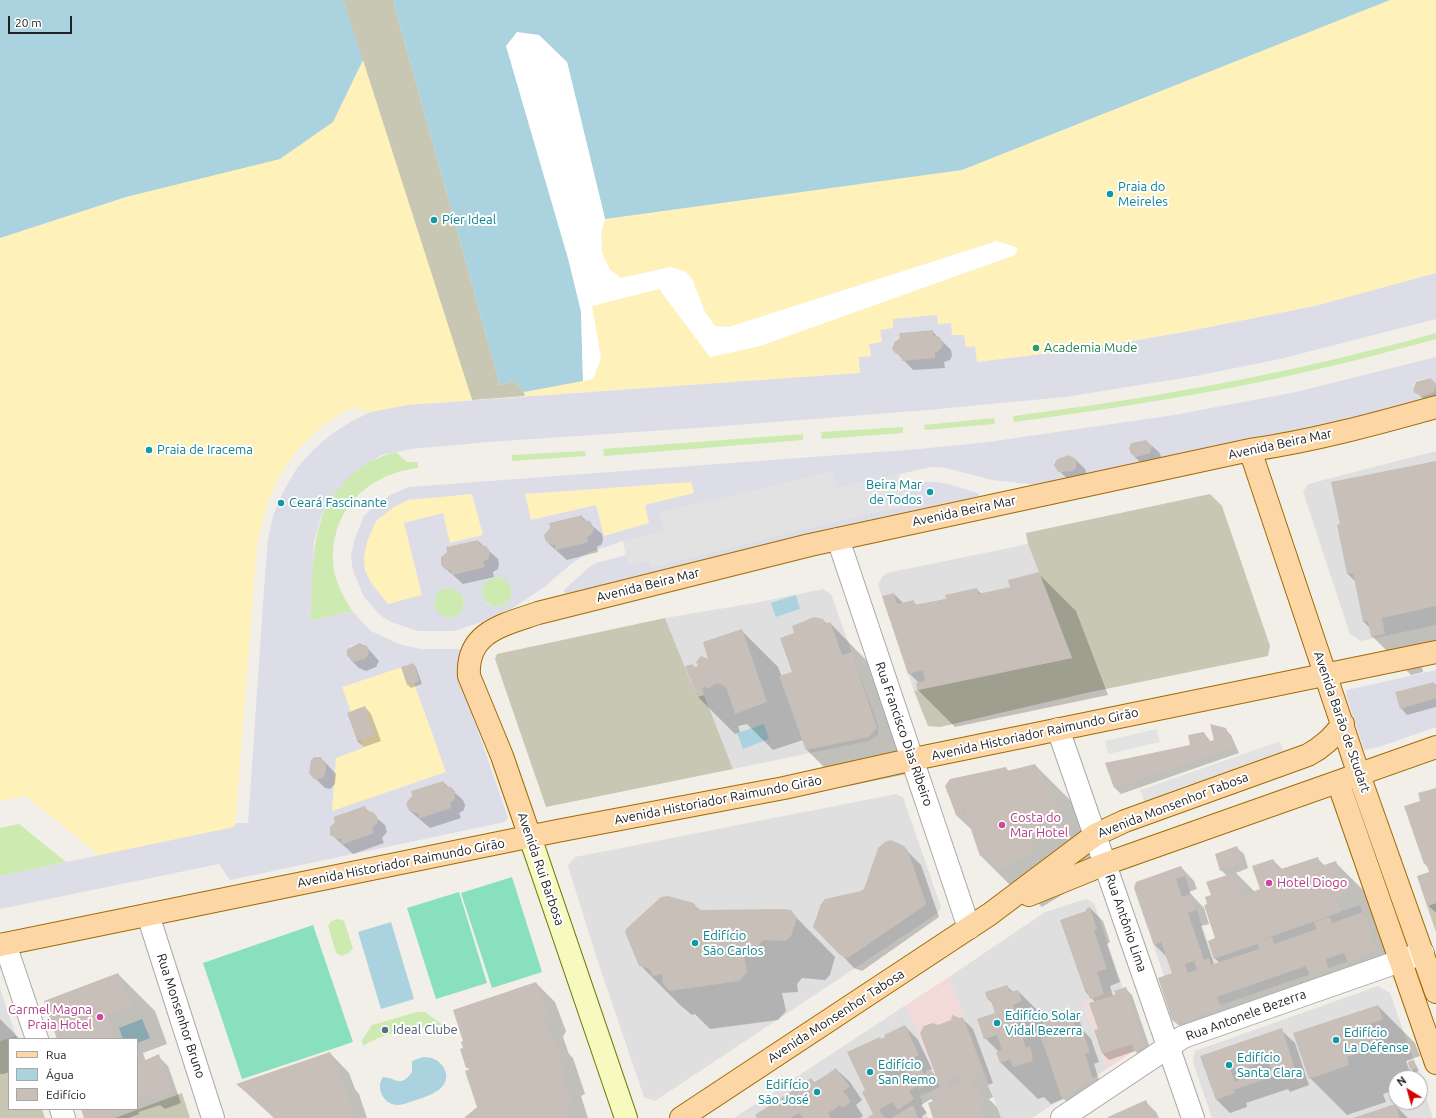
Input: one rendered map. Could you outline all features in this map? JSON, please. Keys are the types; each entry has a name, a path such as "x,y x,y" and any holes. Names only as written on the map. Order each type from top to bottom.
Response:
{"main road":[{"name":"Avenida Beira Mar","path":"494,629 538,613 838,539 1250,450 1278,446 1436,407"},
{"name":"Avenida Barão de Studart","path":"1250,450 1359,774 1436,992"},
{"name":"Avenida Rui Barbosa","path":"494,629 483,636 473,649 468,665 469,676 502,756 626,1118"},
{"name":"Avenida Historiador Raimundo Girão","path":"3,945 530,837 784,788 914,759 1436,652"},
{"name":"Avenida Monsenhor Tabosa","path":"681,1118 990,914 1095,835 1125,821 1308,755 1322,748 1332,739 1342,724"},
{"name":"Avenida Monsenhor Tabosa","path":"990,914 1049,886 1105,864 1436,747"},
{"name":"Avenida Barão de Studart","path":"1338,782 1399,961 1436,1063"}],"street":[{"name":"Rua Francisco Dias Ribeiro","path":"838,539 914,759 969,928"},
{"name":"Rua Antônio Lima","path":"1058,729 1170,1047 1193,1118"},
{"name":"Rua Monsenhor Bruno","path":"148,915 214,1118"},
{"path":"3,945 37,1038"},
{"name":"Rua Antonele Bezerra","path":"1062,1118 1188,1035 1423,953"}],"shaded area":[{"name":"Píer Ideal","path":"343,0 393,0 500,385 514,381 524,392 525,396 472,400"},
{"path":"1436,273 1436,319 1280,359 1196,376 1065,397 928,410 711,427 488,442 411,449 382,455 353,473 328,501 320,520 314,542 310,621 352,611 371,631 399,644 421,649 461,649 458,661 459,676 508,818 505,822 230,880 219,864 0,909 0,876 234,827 236,823 248,823 265,574 268,539 273,516 283,492 297,468 314,449 333,433 352,421 371,412 408,405 860,373 859,357 871,356 869,344 882,342 880,330 893,328 893,319 937,315 938,324 951,323 952,335 964,335 966,347 975,346 977,362 1092,348 1179,333 1315,306","holes":["933,330 933,335 940,337 943,345 937,352 901,355 896,354 892,344 900,338 900,333","362,643 367,646 369,650 367,657 355,662 348,659 347,649 351,646","414,663 419,681 414,683 446,772 332,811 336,758 363,748 360,740 356,740 347,713 351,712 342,687","317,756 323,758 326,763 323,778 314,779 309,773 311,760","443,781 445,786 451,787 455,791 454,800 450,803 451,808 420,818 418,813 409,811 406,804 412,796 411,791","367,811 373,812 377,816 378,822 372,828 374,833 343,844 341,839 330,835 330,827 335,822 333,817"]},
{"path":"1436,357 1436,383 1430,378 1418,380 1414,384 1413,390 1418,395 1422,396 1432,393 1436,387 1436,398 1333,424 1039,485 992,480 946,468 931,467 837,488 832,471 660,513 665,531 623,541 588,553 571,564 543,588 513,608 491,619 454,631 418,631 394,623 381,616 364,597 353,571 351,556 354,541 364,516 390,495 409,487 919,449 988,442 1174,415 1296,392","holes":["1146,440 1152,446 1150,453 1136,457 1129,451 1131,443","1069,455 1076,459 1076,468 1072,471 1058,472 1054,463 1056,460","691,482 694,493 645,505 649,523 604,536 596,505 531,520 525,494","472,494 483,535 450,543 443,513 404,523 422,595 388,604 371,583 365,570 364,557 367,542 376,521 394,507 408,500","581,515 583,520 590,521 594,528 592,534 587,537 588,542 556,550 555,545 549,544 545,540 544,535 550,528 549,523","478,540 479,545 486,546 490,551 488,559 483,562 484,567 452,575 451,570 445,569 441,565 441,557 447,552 446,547","498,577 507,581 512,595 506,604 498,607 488,605 483,598 482,588 488,580","445,588 455,589 463,596 464,606 455,617 445,617 435,608 434,603 437,594"]},
{"path":"1436,451 1436,625 1361,641 1350,634 1303,492 1308,484"},
{"path":"832,470 837,488 899,473 907,505 814,526 651,567 649,560 628,566 623,541 665,531 660,513"},
{"path":"925,482 948,484 978,493 979,496 568,596 565,594 564,590 588,568 596,563 626,555 629,565 649,560 651,567 814,526 907,505 903,487"},
{"path":"1210,494 1222,506 1270,646 1268,656 1086,693 940,727 928,726 914,691 1072,658 1028,544 1026,533"},
{"path":"1028,544 1072,658 914,691 878,585 882,577 887,573"},
{"path":"823,589 831,594 878,725 878,735 868,741 733,769 704,695 697,697 665,618 755,603"},
{"path":"665,618 697,697 704,695 733,769 546,807 495,659 497,654"},
{"path":"1436,670 1436,687 1434,682 1395,692 1400,709 1436,698 1436,727 1382,746 1365,750 1346,695 1347,690"},
{"path":"1157,729 1160,742 1108,754 1105,741"},
{"path":"1278,742 1281,744 1284,754 1141,805 1144,800 1140,790"},
{"path":"896,794 903,797 941,907 938,913 655,1101 644,1097 597,959 568,866 571,861 575,857"},
{"path":"1181,866 1212,953 1360,905 1374,947 1373,953 1220,1005 1178,1017 1134,888 1136,882"},
{"path":"1086,899 1094,903 1123,988 1083,1002 1107,1069 1032,1118 1001,1118 949,977 1045,912"},
{"path":"1436,903 1436,932 1427,906"},
{"path":"949,977 984,1073 974,1077 960,1073 940,1087 906,1005"},
{"path":"1248,986 1251,995 1220,1005 1217,997"},
{"path":"1378,986 1390,993 1417,1070 1388,1070 1388,1110 1428,1110 1428,1103 1433,1118 1212,1118 1193,1062 1195,1051"},
{"path":"1126,987 1146,1047 1134,1051 1107,1069 1083,1002"},
{"path":"0,988 16,1036 0,1041"},
{"path":"906,1005 940,1087 920,1096 928,1118 734,1118"},
{"path":"8,1038 8,1110 42,1110 45,1118 0,1118 0,1041"},
{"path":"182,1093 190,1118 115,1118"}],"green space":[{"path":"1436,333 1436,339 1286,377 1153,402 1014,422 1013,416 1120,401 1279,372"},
{"path":"994,418 995,424 925,430 924,425"},
{"path":"903,427 903,433 822,439 821,432"},
{"path":"803,434 803,440 604,456 603,449"},
{"path":"585,451 586,456 512,461 512,455"},
{"path":"396,452 407,462 418,462 418,468 400,472 369,486 357,497 347,510 339,525 334,541 333,567 339,587 352,611 310,621 316,542 322,518 332,496 347,478 368,463"},
{"path":"497,577 508,581 512,592 508,603 497,607 486,603 482,592 486,581"},
{"path":"449,588 460,592 464,603 460,614 449,618 438,614 434,603 438,592"},
{"path":"19,824 66,862 0,876 0,828"},
{"path":"512,877 542,972 492,988 461,893"},
{"path":"459,892 487,983 436,999 407,908"},
{"path":"339,919 344,921 353,948 349,953 341,956 336,953 328,926 331,921"},
{"path":"313,925 353,1042 242,1079 203,963"},
{"path":"417,1012 425,1012 447,1028 404,1030 384,1036 363,1046 362,1040 372,1025"}],"sand":[{"name":"Praia do Meireles","path":"1390,0 1436,0 1436,273 1344,299 1271,315 1104,345 1019,357 977,362 966,347 938,325 937,315 893,319 894,328 861,373 525,396 524,392 593,379 601,358 591,306 659,289 710,357 760,346 1014,255 1017,248 997,241 729,327 715,326 705,312 692,279 671,267 620,278 613,272 604,259 602,252 601,236 605,219 962,170"},
{"name":"Praia de Iracema","path":"363,60 472,400 408,405 371,412 353,408 339,414 323,426 305,442 293,456 283,471 268,502 256,556 235,827 100,856 26,796 0,801 0,238 126,197 333,122"},
{"path":"691,482 694,493 645,505 649,523 603,536 596,505 531,520 525,494"},
{"path":"472,494 483,535 450,543 404,523 423,595 388,604 372,585 366,571 364,561 367,540 377,522 392,507 401,502 425,497"},
{"path":"401,667 407,685 414,683 446,772 332,812 336,758 362,748 360,740 375,735 365,707 351,712 342,688"}],"water":[{"path":"0,0 343,0 363,60 333,122 280,159 126,197 0,238"},
{"path":"393,0 1390,0 962,170 605,219 567,62 569,262 581,311 583,381 524,392 514,381 500,385"},
{"path":"796,595 800,609 776,617 771,603"},
{"path":"764,724 769,739 743,749 737,733"},
{"path":"391,922 414,999 381,1009 358,932"},
{"path":"142,1019 150,1038 138,1043 138,1038 123,1038 119,1028"},
{"path":"423,1057 435,1060 444,1068 446,1075 443,1086 426,1097 404,1104 394,1105 389,1103 382,1096 380,1086 383,1077 398,1081 404,1080 412,1072 412,1061"}],"pier":[{"path":"517,32 539,35 567,62 605,219 601,233 602,253 610,270 621,278 671,267 686,272 692,279 705,312 715,326 729,327 997,241 1018,248 1015,255 760,346 710,357 659,289 592,306 601,358 593,379 583,381 581,311 569,262 506,46"}],"building":[{"path":"933,330 933,335 940,337 943,345 940,350 935,352 935,358 902,361 901,355 896,354 892,349 894,342 900,338 899,333"},
{"path":"1430,378 1436,383 1434,392 1422,396 1415,393 1413,390 1416,382"},
{"path":"1146,440 1152,446 1150,453 1136,457 1131,454 1129,449 1131,443"},
{"path":"1069,455 1076,459 1076,468 1072,471 1058,472 1054,465 1056,460"},
{"path":"1436,461 1436,606 1382,618 1385,634 1371,637 1368,621 1363,622 1353,573 1347,574 1337,525 1340,524 1331,482"},
{"path":"582,515 583,520 590,521 594,528 592,534 587,537 588,542 556,550 555,545 549,544 545,540 544,535 550,528 549,523"},
{"path":"478,540 479,545 486,546 490,551 488,559 483,562 485,567 452,575 451,570 445,569 441,565 441,557 447,552 446,547"},
{"path":"1039,572 1072,658 917,690 916,683 925,681 923,670 908,674 882,596 894,593 897,604 914,600 915,605 946,599 945,595 977,588 978,594 1010,587 1008,580"},
{"path":"814,617 823,619 825,624 830,622 842,655 852,652 877,728 869,737 806,750 779,676 792,672 780,638 794,633 792,626"},
{"path":"742,629 767,702 735,714 726,687 718,683 707,689 706,687 702,688 704,695 697,697 685,666 693,664 694,667 698,666 696,662 701,656 708,659 703,642"},
{"path":"360,643 367,646 369,650 368,655 365,659 352,661 347,656 347,649"},
{"path":"414,663 419,681 407,685 401,667"},
{"path":"1434,682 1436,698 1400,709 1395,692"},
{"path":"365,706 375,735 357,741 347,713"},
{"path":"1210,724 1226,728 1233,747 1114,788 1105,763 1190,745 1188,735 1204,732 1207,742 1214,740"},
{"path":"314,757 321,757 326,763 325,774 320,779 314,779 309,773 311,760"},
{"path":"1035,764 1055,797 1058,810 1055,831 1032,841 1035,849 1003,869 997,861 991,866 987,854 980,856 963,806 960,807 962,813 956,815 945,786 950,779 1006,767 1007,771"},
{"path":"443,781 445,786 451,787 455,791 454,800 450,803 451,808 419,818 418,813 409,811 406,804 412,796 411,791"},
{"path":"1436,788 1436,903 1427,906 1417,876 1429,872 1427,863 1424,864 1404,806 1420,801 1418,793"},
{"path":"365,806 367,811 373,812 377,816 378,822 372,828 374,833 342,844 341,839 330,835 330,827 335,822 333,817"},
{"path":"891,840 904,846 908,851 926,903 924,906 848,958 840,955 813,927 821,904 825,899 864,889 878,848 885,842"},
{"path":"1237,846 1243,862 1220,871 1215,854"},
{"path":"1318,857 1321,866 1336,861 1347,893 1336,896 1341,912 1256,942 1272,937 1274,944 1317,929 1314,922 1330,917 1332,923 1363,912 1375,947 1374,952 1348,962 1344,953 1326,959 1329,970 1310,976 1306,966 1217,997 1221,1007 1197,1016 1198,1019 1179,1025 1172,1020 1158,978 1172,973 1161,942 1154,945 1134,888 1136,882 1181,866 1185,876 1176,879 1182,897 1191,894 1196,910 1188,913 1204,960 1209,958 1211,965 1259,949 1257,944 1214,959 1208,941 1215,938 1204,905 1207,904 1205,897 1211,895 1206,882 1236,872 1244,895 1260,889 1252,866 1273,859 1278,870","holes":["1194,961 1197,970 1188,973 1185,964"]},
{"name":"Edifício São Carlos","path":"668,896 694,903 698,910 784,909 791,910 797,918 791,936 786,941 763,940 759,945 760,953 744,955 747,972 739,981 670,991 663,984 662,974 652,976 650,969 639,966 625,932 626,929 661,897"},
{"path":"1090,907 1097,929 1094,930 1107,969 1097,972 1104,994 1090,999 1087,990 1085,991 1060,920 1086,911 1086,909"},
{"path":"118,973 131,1007 106,1016 115,1038 75,1038 73,1034 68,1036 69,1038 57,1038 44,1001"},
{"path":"536,982 547,1011 544,1018 552,1038 554,1037 566,1075 562,1077 572,1106 565,1109 568,1118 464,1118 477,1107 465,1071 470,1069 470,1067 466,1068 460,1049 463,1048 461,1042 463,1041 453,1010"},
{"name":"Edifício Solar Vidal Bezerra","path":"1007,985 1010,992 1018,990 1022,1001 1013,1005 1018,1018 1015,1019 1018,1028 1022,1026 1026,1039 1023,1039 1026,1048 1030,1046 1033,1057 1033,1061 1013,1067 1010,1059 1000,1063 996,1052 1002,1050 997,1035 984,1039 977,1019 995,1013 990,998 987,999 985,992"},
{"path":"1126,987 1146,1047 1134,1051 1132,1044 1102,1054 1094,1030 1098,1029 1089,1003 1116,995 1114,991"},
{"name":"Edifício La Défense","path":"1378,1005 1383,1019 1369,1024 1378,1047 1347,1057 1349,1065 1309,1079 1293,1033"},
{"path":"1070,1011 1076,1029 1081,1027 1090,1052 1085,1054 1093,1079 1062,1099 1037,1026 1044,1023 1043,1020"},
{"path":"952,1015 960,1018 963,1017 984,1073 970,1080 972,1086 978,1086 985,1103 981,1105 983,1118 933,1118 928,1103 954,1093 952,1087 964,1082 960,1073 942,1085 947,1083 950,1093 934,1098 932,1092 940,1087 920,1033 924,1026 933,1023 938,1025 951,1020"},
{"name":"Edifício San Remo","path":"905,1025 919,1055 878,1074 882,1083 920,1065 924,1074 931,1070 935,1079 919,1089 918,1086 909,1091 914,1099 898,1110 892,1102 879,1110 885,1118 867,1118 873,1114 862,1092 865,1090 847,1052 880,1037 881,1039 885,1037 884,1035"},
{"name":"Edifício Santa Clara","path":"1282,1028 1296,1072 1276,1079 1275,1076 1233,1090 1235,1093 1216,1100 1200,1056","holes":["1266,1056 1271,1069 1263,1072 1261,1067 1245,1073 1244,1069 1260,1063 1258,1059","1235,1068 1239,1080 1235,1082 1230,1069"]},
{"path":"330,1052 338,1074 340,1073 355,1118 274,1118 263,1106 236,1084"},
{"path":"159,1054 172,1093 154,1099 152,1094 138,1099 138,1064"},
{"path":"1414,1060 1416,1068 1410,1070 1408,1062"},
{"name":"Edifício São José","path":"836,1068 850,1087 843,1091 851,1102 842,1108 840,1105 828,1113 831,1118 803,1118 799,1113 791,1118 757,1118 755,1115 811,1078 815,1083"},
{"path":"1146,1100 1154,1118 1108,1118 1108,1117"},
{"path":"913,1105 918,1118 891,1118"},
{"path":"1388,1106 1388,1110 1397,1110 1400,1118 1353,1118"},
{"path":"81,1110 120,1110 121,1112 104,1118 84,1118"}],"place":[{"name":"Praia do Meireles","path":"1110,194"},
{"name":"Píer Ideal","path":"434,220"},
{"name":"Academia Mude","path":"1036,348"},
{"name":"Praia de Iracema","path":"149,450"},
{"name":"Beira Mar de Todos","path":"930,492"},
{"name":"Ceará Fascinante","path":"281,503"},
{"name":"Costa do Mar Hotel","path":"1002,825"},
{"name":"Hotel Diogo","path":"1269,883"},
{"name":"Edifício São Carlos","path":"695,943"},
{"name":"Carmel Magna Praia Hotel","path":"100,1017"},
{"name":"Edifício Solar Vidal Bezerra","path":"997,1023"},
{"name":"Ideal Clube","path":"385,1030"},
{"name":"Edifício La Défense","path":"1336,1040"},
{"name":"Edifício Santa Clara","path":"1229,1065"},
{"name":"Edifício San Remo","path":"870,1072"},
{"name":"Edifício São José","path":"817,1092"}]}
